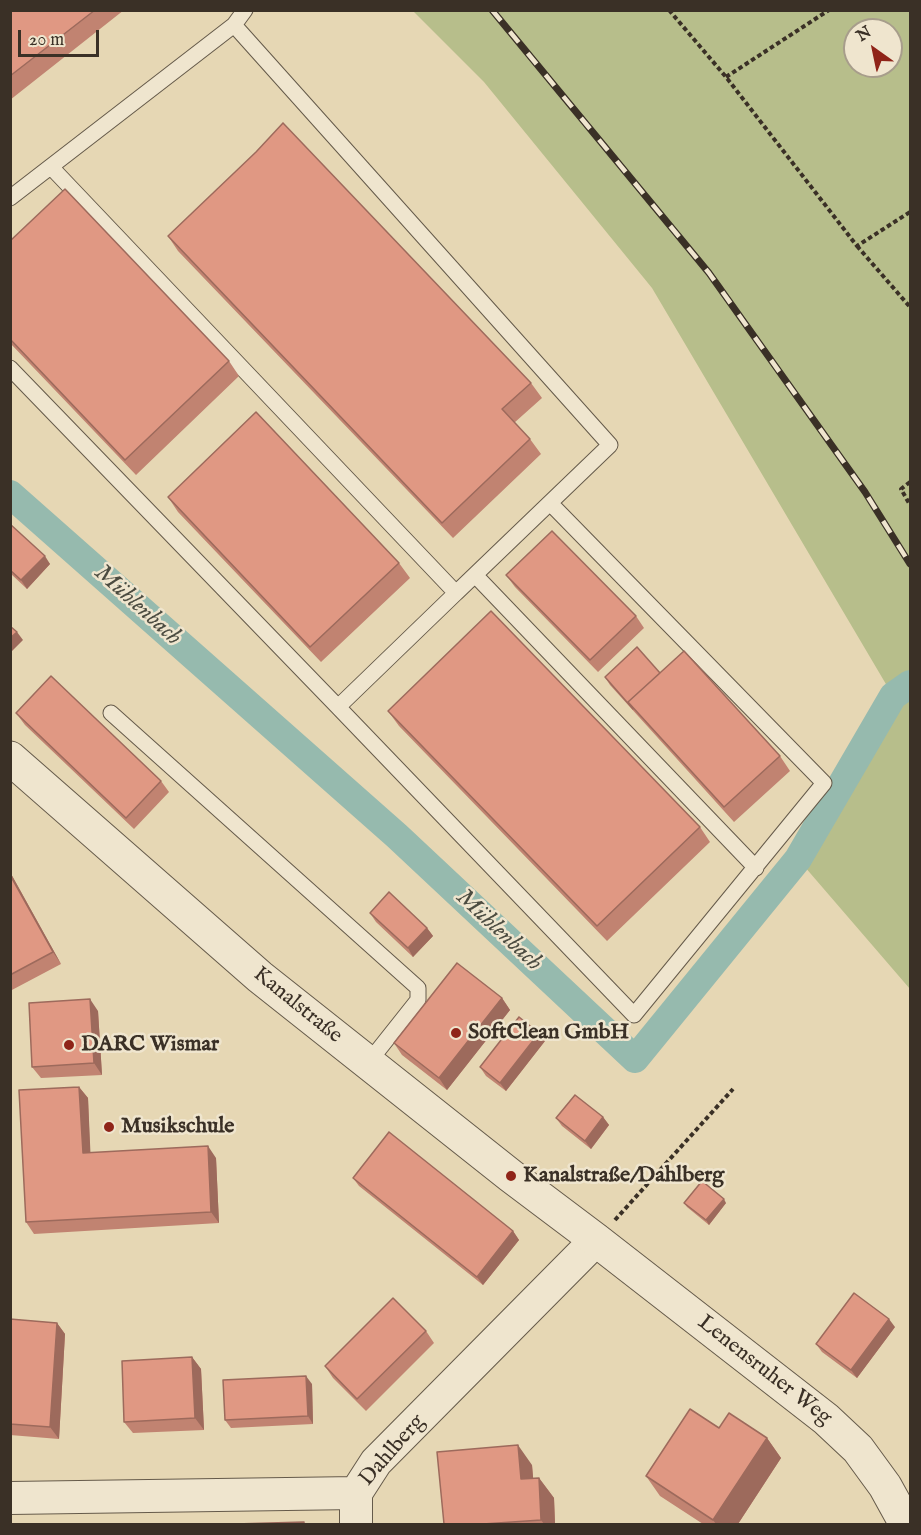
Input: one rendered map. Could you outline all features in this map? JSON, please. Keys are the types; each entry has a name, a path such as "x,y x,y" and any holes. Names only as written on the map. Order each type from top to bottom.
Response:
{"street":[{"name":"Kanalstraße","path":"13,765 260,977 511,1176 596,1240"},
{"name":"Dahlberg","path":"10,1498 356,1493 376,1462 596,1240"},
{"name":"Lenensruher Weg","path":"596,1240 826,1419 858,1449 885,1486 906,1524"},
{"path":"356,1493 356,1524"}],"lane":[{"path":"10,198 234,25 245,10"},
{"path":"234,25 610,445 338,707"},
{"path":"51,167 456,593"},
{"path":"10,368 634,1015 825,783 550,503"},
{"path":"475,575 756,868"},
{"path":"111,713 418,988 418,1000 368,1063"}],"path":[{"path":"669,10 726,77 857,246 910,307"},
{"path":"726,77 829,10"},
{"path":"857,246 910,212"},
{"path":"910,482 901,489 910,505"},
{"path":"596,1240 733,1089"}],"green space":[{"path":"413,11 910,11 910,989 798,859 893,696 652,288 484,82"}],"building":[{"path":"10,10 95,10 10,76"},
{"path":"283,123 531,383 502,409 530,439 442,523 168,236"},
{"path":"65,189 229,361 125,460 10,339 10,241"},
{"path":"256,412 399,563 310,647 168,497"},
{"path":"10,524 45,556 21,580 10,570"},
{"path":"552,531 636,616 590,660 506,575"},
{"path":"491,611 700,827 597,926 388,711"},
{"path":"10,626 17,632 10,638"},
{"path":"637,647 660,673 628,702 633,709 605,677"},
{"path":"684,651 780,756 724,807 628,702"},
{"path":"51,676 161,781 126,818 16,713"},
{"path":"10,875 53,952 10,975"},
{"path":"389,892 427,928 408,948 370,913"},
{"name":"SoftClean GmbH","path":"457,963 502,998 439,1078 394,1043"},
{"name":"DARC Wismar","path":"90,999 94,1063 32,1067 29,1003"},
{"path":"519,1017 539,1033 500,1083 480,1067"},
{"path":"79,1087 83,1153 208,1146 211,1212 26,1222 19,1090"},
{"path":"575,1095 603,1117 585,1141 556,1118"},
{"path":"389,1132 513,1231 477,1277 353,1178"},
{"path":"702,1181 724,1199 706,1220 684,1203"},
{"path":"854,1293 889,1319 851,1370 816,1344"},
{"path":"393,1298 426,1331 357,1399 325,1366"},
{"path":"10,1319 57,1323 50,1427 10,1424"},
{"path":"192,1357 195,1418 124,1422 122,1361"},
{"path":"306,1376 308,1416 225,1420 223,1380"},
{"path":"690,1409 719,1428 729,1413 767,1438 713,1520 646,1476"},
{"path":"518,1445 521,1479 539,1478 541,1520 444,1524 437,1452"},
{"path":"304,1522 304,1524 235,1524"}],"waterway":[{"name":"Mühlenbach","path":"10,494 397,836 635,1059 798,859 893,696 910,684"}],"railway":[{"path":"492,10 709,273 865,492 910,564"}],"place":[{"name":"SoftClean GmbH","path":"456,1033"},
{"name":"DARC Wismar","path":"69,1045"},
{"name":"Musikschule","path":"109,1127"},
{"name":"Kanalstraße/Dahlberg","path":"511,1176"}]}
